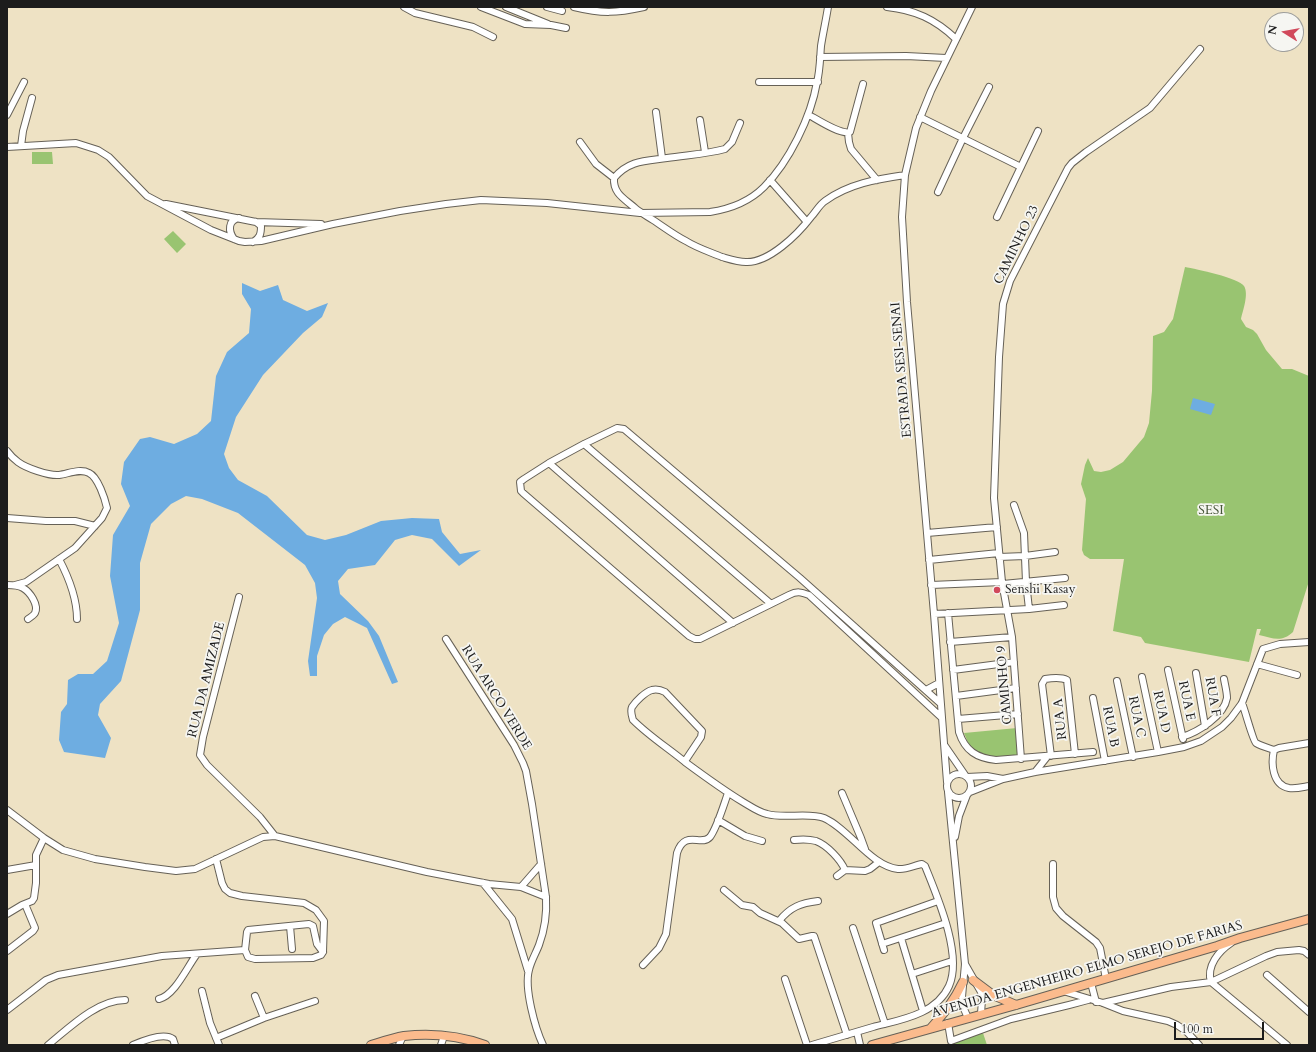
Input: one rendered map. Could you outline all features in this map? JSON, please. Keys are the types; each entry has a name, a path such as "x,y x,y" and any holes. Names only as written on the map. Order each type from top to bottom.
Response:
{"main road":[{"name":"AVENIDA ENGENHEIRO ELMO SEREJO DE FARIAS","path":"872,1045 1016,1005 1309,919"},
{"path":"973,980 993,995 1016,1005"},
{"path":"931,1028 956,998 963,982"},
{"path":"371,1045 404,1036 427,1035 456,1038 480,1044"}],"street":[{"path":"404,7 416,13 473,27 494,37"},
{"path":"481,7 525,24 551,25 566,28"},
{"path":"506,7 551,25"},
{"path":"547,7 562,11"},
{"path":"574,7 604,13 621,12 644,7"},
{"path":"7,147 76,143 98,150 109,157 147,196 211,230 239,241 261,241 333,224 423,207 481,200 547,203 640,213 721,211 741,204 752,197 764,187 789,155 809,115 818,82 828,7"},
{"path":"887,7 910,11 922,15 947,30 956,39"},
{"name":"ESTRADA SESI-SENAI","path":"947,782 902,217 905,175 916,128 946,58 972,7"},
{"name":"CAMINHO 23","path":"1008,610 999,555 994,490 1003,304 1010,281 1068,168 1072,163 1150,108 1200,49"},
{"path":"820,58 906,56 946,58"},
{"path":"7,115 24,82"},
{"path":"759,82 818,82"},
{"path":"863,84 852,128 848,133 849,142 851,149 877,180"},
{"path":"938,192 989,87"},
{"path":"21,146 23,131 32,98"},
{"path":"656,112 662,158"},
{"path":"809,115 848,133"},
{"path":"920,117 1021,167"},
{"path":"700,120 704,152"},
{"path":"740,123 729,146 719,150 646,160 623,168 614,178 614,183 618,194 640,213 662,225 687,242 727,258 746,262 760,259 774,252 789,240 807,222 825,201 856,186 877,180 905,175"},
{"path":"997,217 1038,131"},
{"path":"580,142 596,164 614,178"},
{"path":"770,180 807,222"},
{"path":"159,202 256,222 333,224"},
{"path":"234,239 230,231 231,222 239,218"},
{"path":"253,242 260,236 261,230 261,226 256,222"},
{"path":"940,703 807,584 624,430 617,428 584,444 549,463 520,482 521,491 523,493 689,636 697,639 795,592 809,595 941,716"},
{"path":"584,444 770,603"},
{"path":"7,451 20,463 47,474 57,476 76,471 90,473 96,480 107,508 105,514 75,548 26,582 15,585 7,585"},
{"path":"549,463 733,622"},
{"path":"1014,505 1024,533 1026,582 1029,609"},
{"path":"7,518 46,521 75,521 95,526"},
{"path":"927,533 996,528"},
{"path":"929,560 999,555 1025,556 1055,552"},
{"path":"59,559 68,575 73,592 76,608 76,620"},
{"path":"931,585 1026,582 1065,578"},
{"path":"799,592 807,584"},
{"path":"15,585 28,592 35,602 36,611 28,620"},
{"name":"RUA DA AMIZADE","path":"239,597 203,737 200,755 207,764 260,817 275,836"},
{"path":"934,614 1029,609 1064,605"},
{"name":"CAMINHO 9","path":"1008,610 1012,637 1021,759"},
{"path":"948,613 959,732 962,740 972,752 986,759 997,760 1049,757 1093,752"},
{"path":"950,642 1012,637"},
{"name":"RUA ARCO VERDE","path":"446,639 514,745 526,771 546,897 547,913 545,927 528,971"},
{"path":"948,792 950,795 957,798 964,797 968,793 1003,779 1035,772 1133,757 1184,747 1201,741 1222,727 1242,703 1262,649 1280,644 1309,642"},
{"path":"953,670 1014,662"},
{"path":"1257,664 1298,675"},
{"name":"RUA E","path":"1168,670 1184,747"},
{"name":"RUA F","path":"1196,673 1205,726"},
{"name":"RUA D","path":"1142,677 1158,752"},
{"name":"RUA A","path":"1049,757 1042,684 1045,679 1049,678 1066,679 1068,683 1075,754"},
{"name":"RUA E","path":"1182,737 1197,732 1216,716 1225,703 1227,695 1224,679"},
{"name":"RUA C","path":"1117,681 1133,757"},
{"path":"926,690 939,683"},
{"path":"956,696 1016,688"},
{"path":"685,761 701,737 702,730 669,695 662,690 653,690 643,695 632,708 631,715 635,722 658,742 728,793 749,806 766,814 776,816 816,816 825,819 838,827 879,862 889,866 900,869 923,864 946,923 951,945 951,980 946,992 935,1003 911,1017 812,1045"},
{"name":"RUA B","path":"1093,698 1105,761"},
{"path":"1242,703 1254,741 1257,743 1274,750 1309,743"},
{"path":"958,719 1018,714"},
{"name":"ESTRADA SESI-SENAI","path":"944,744 966,776"},
{"path":"1274,750 1272,764 1274,774 1280,783 1291,788 1309,786"},
{"path":"1035,772 1049,757"},
{"path":"968,1018 964,1009 962,997 965,964 947,782 948,779 954,774 966,776 987,776 1003,779"},
{"path":"954,844 959,816 971,785 966,776"},
{"path":"643,966 659,948 666,934 679,847 687,840 706,840 710,837 728,793"},
{"path":"842,793 865,849"},
{"path":"7,810 44,838 71,853 145,868 185,871 195,869 263,838 275,836 412,869 483,883 521,887 546,897"},
{"path":"718,820 745,836 762,841"},
{"path":"7,914 32,901 34,898 36,884 36,855 44,838"},
{"path":"794,840 807,839 820,843 837,856 845,870"},
{"path":"216,859 222,884 230,893 242,896 304,903 316,910 324,921 323,952 321,956 313,958 260,960 251,959 246,955 245,950 248,930 312,925 316,944 323,952"},
{"path":"837,876 845,870 865,871 879,862"},
{"path":"521,887 541,864"},
{"path":"1053,864 1053,897 1056,908 1063,916 1096,942 1100,948 1106,979"},
{"path":"7,870 36,865"},
{"path":"483,883 511,917 528,971 528,993 542,1045"},
{"path":"724,890 742,905 753,907 760,913 779,921 799,939 814,936 847,1035"},
{"path":"779,921 786,912 793,908 807,902 818,901"},
{"path":"938,901 876,923 883,947 901,938 946,923"},
{"path":"7,951 36,928 25,904"},
{"path":"290,926 292,948"},
{"path":"853,928 885,1024"},
{"path":"901,938 923,1011"},
{"path":"1237,939 1222,950 1213,962 1210,974 1211,982 1286,1045"},
{"path":"7,1010 41,983 54,976 162,956 245,950"},
{"path":"1103,1003 1171,987 1211,982 1277,952 1299,950 1304,951 1309,955"},
{"path":"159,999 172,991 197,954"},
{"path":"912,974 952,961"},
{"path":"965,964 980,992 982,999 981,1014"},
{"path":"1267,974 1309,1012"},
{"path":"785,979 807,1045"},
{"path":"1091,983 1096,1002"},
{"path":"202,991 210,1023 219,1045"},
{"path":"1063,991 1088,1000 1103,1003 1123,1011 1168,1021 1177,1025 1199,1045"},
{"path":"255,996 264,1018"},
{"path":"48,1045 89,1013 113,1002 125,1000"},
{"path":"948,1023 951,1042 1011,1019 1088,1000"},
{"path":"216,1038 264,1018 315,1001"},
{"path":"857,1032 860,1045"},
{"path":"133,1045 150,1039 167,1036 173,1039 175,1045"},
{"path":"400,1045 404,1036"},
{"path":"441,1045 444,1036"},
{"path":"537,1045 539,1036"}],"green space":[{"path":"32,152 52,152 53,164 32,164"},
{"path":"173,231 186,244 177,253 164,239"},
{"name":"SESI","path":"1185,267 1226,277 1244,286 1246,298 1241,319 1246,327 1253,330 1257,334 1266,350 1282,369 1292,369 1309,376 1309,581 1293,632 1285,638 1277,639 1259,635 1261,629 1257,629 1249,662 1145,643 1141,637 1113,631 1124,559 1090,559 1084,555 1082,550 1086,499 1081,484 1085,465 1088,458 1094,471 1101,472 1110,470 1123,462 1144,437 1149,423 1152,391 1153,336 1164,332 1173,319"},
{"path":"1017,728 1019,757 997,760 981,756 969,745 964,733"},
{"path":"983,1033 987,1045 955,1045 955,1042"}],"water":[{"path":"242,283 260,291 278,285 283,300 307,311 328,303 322,317 303,333 263,375 236,417 224,454 229,468 238,480 267,496 307,535 325,540 346,535 381,521 412,518 439,519 442,532 460,554 481,550 459,566 432,539 412,535 395,540 375,565 348,569 338,581 340,594 368,621 379,636 398,682 392,684 367,628 345,617 333,624 324,635 317,656 317,676 310,676 308,661 317,598 315,583 305,565 238,513 202,499 186,496 171,504 151,524 140,563 140,610 121,681 100,704 98,715 111,738 105,758 64,752 59,740 61,712 67,704 68,680 78,674 93,674 107,661 119,623 110,576 113,535 130,506 121,484 124,462 140,439 150,437 174,444 197,434 211,421 216,376 227,352 249,333 251,309 242,294"},
{"path":"1193,398 1215,404 1211,415 1190,409"}],"place":[{"name":"Senshi Kasay","path":"997,590"}]}
